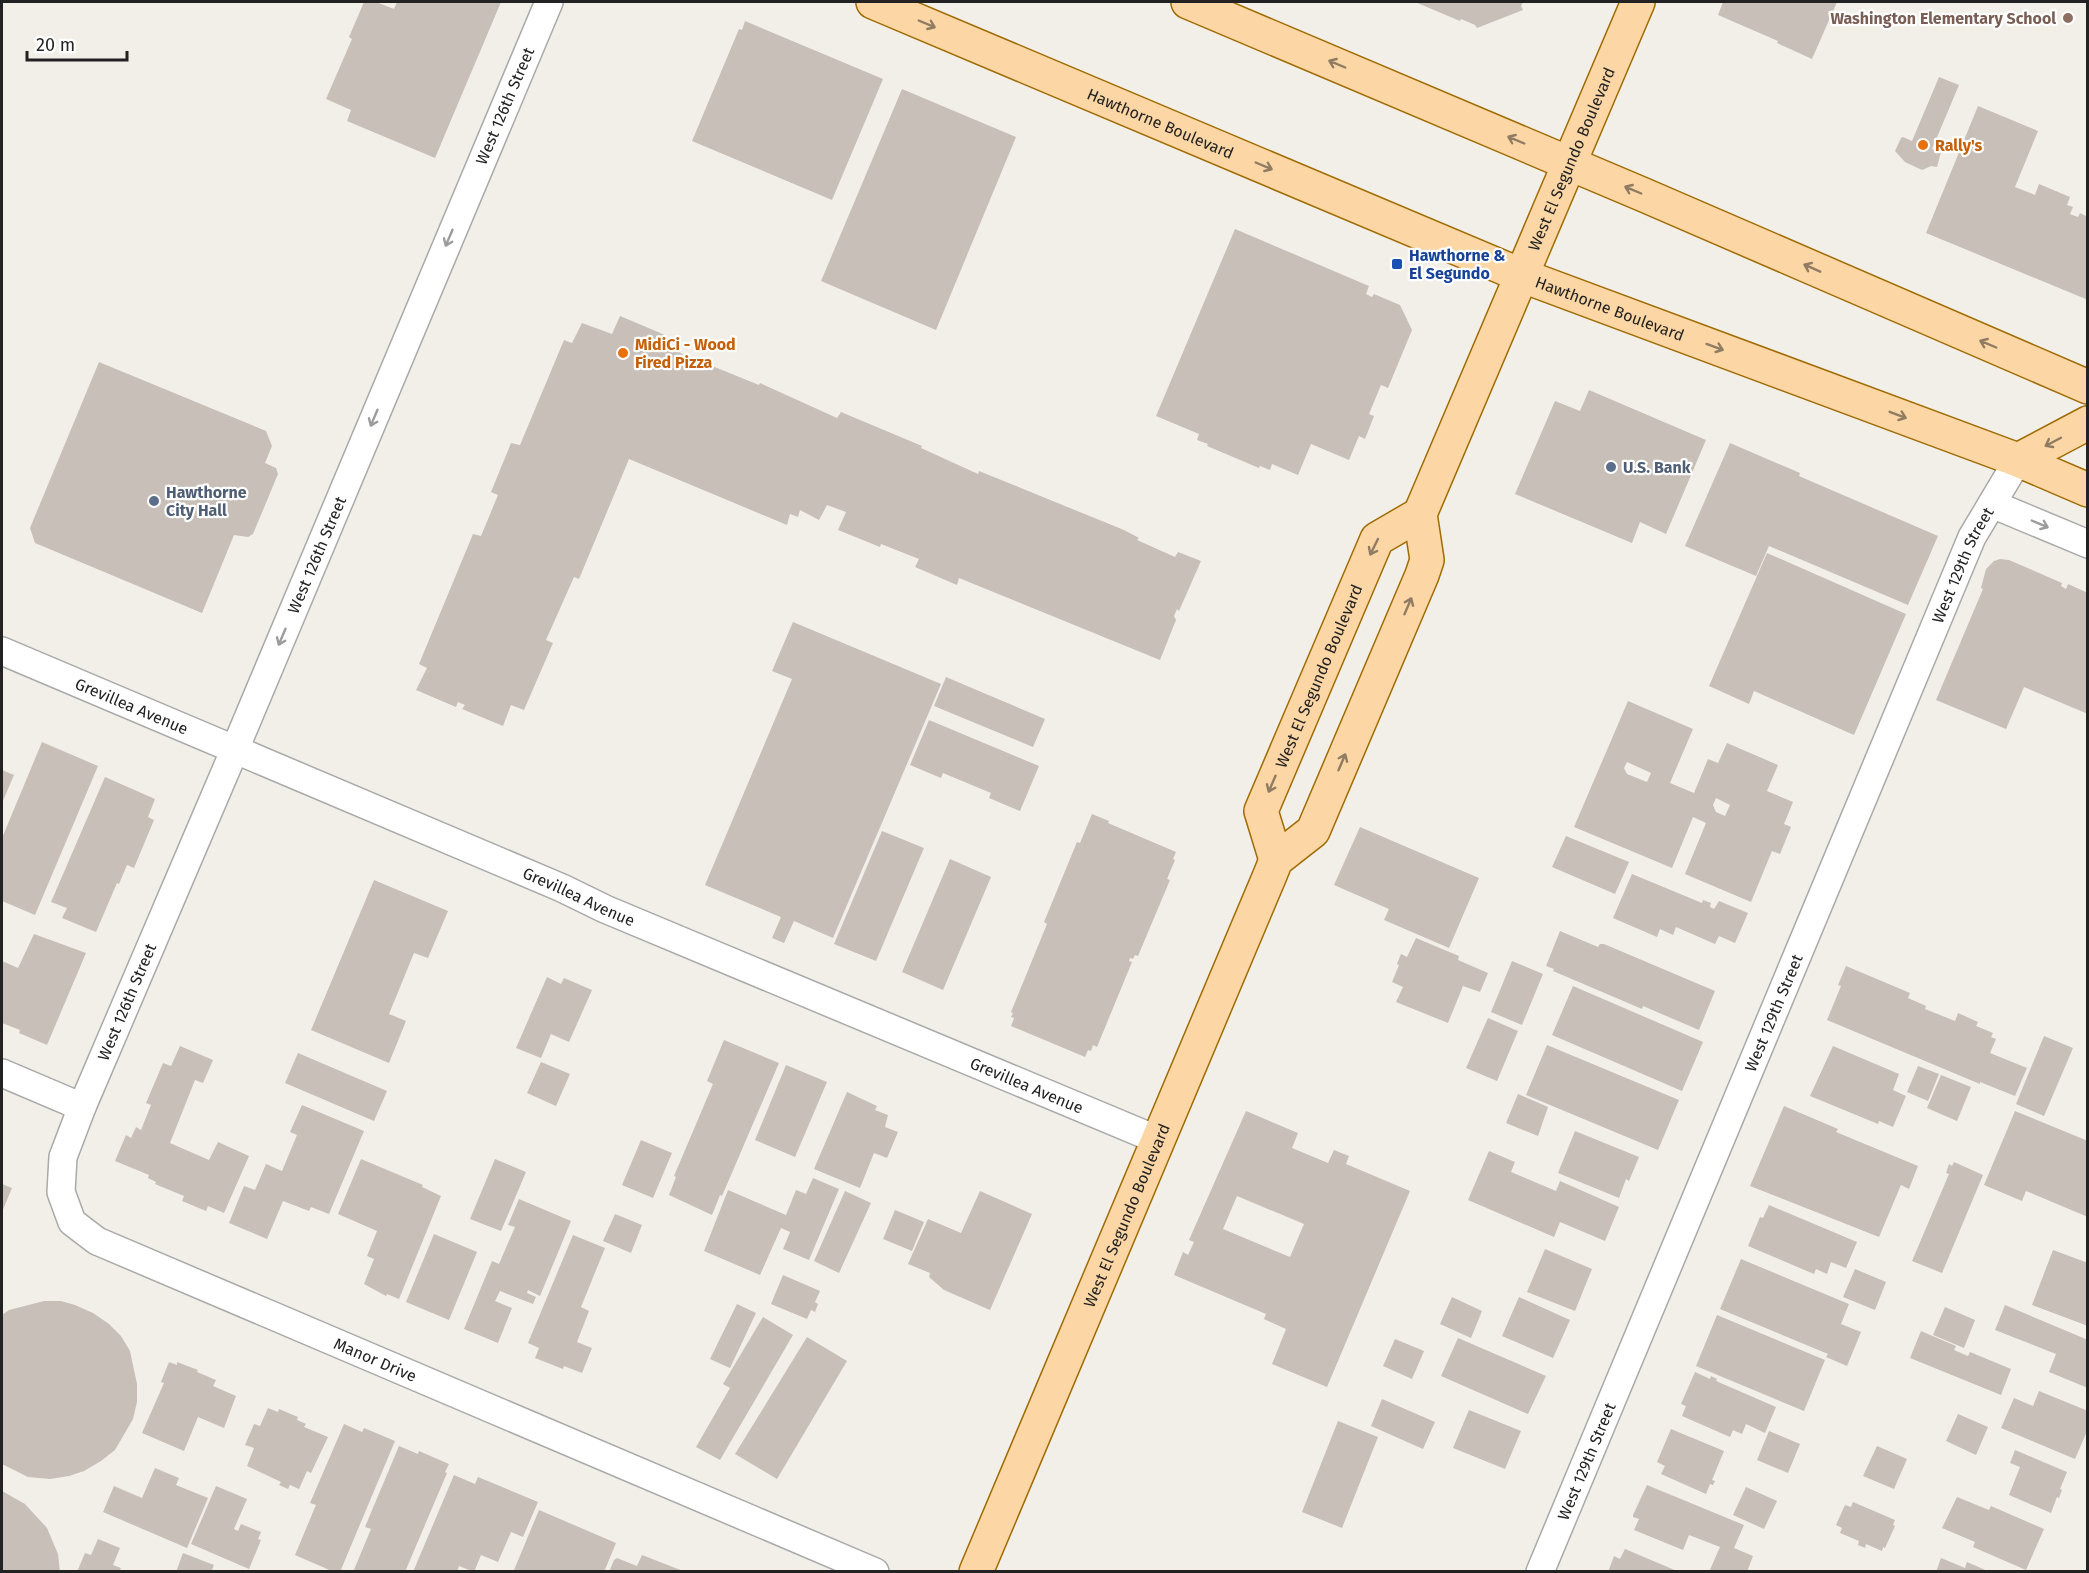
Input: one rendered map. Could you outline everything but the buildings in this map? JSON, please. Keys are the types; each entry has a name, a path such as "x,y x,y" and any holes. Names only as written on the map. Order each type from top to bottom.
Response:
{"main road":[{"name":"Hawthorne Boulevard","path":"873,2 1523,276 2018,460 2088,490"},
{"path":"1188,2 2088,387"},
{"name":"West El Segundo Boulevard","path":"976,1572 1276,860 1313,831 1422,575 1427,560 1420,514 1638,2"},
{"path":"2018,460 2088,423"},
{"name":"West El Segundo Boulevard","path":"1276,860 1261,811 1377,539 1420,514"}],"street":[{"name":"West 126th Street","path":"82,1107 549,2"},
{"name":"West 129th Street","path":"1540,1572 1956,574 1972,537 2018,460"},
{"path":"1992,504 2088,544"},
{"name":"Grevillea Avenue","path":"2,651 562,888 605,909 1158,1140"},
{"path":"2,1073 82,1107"},
{"name":"Manor Drive","path":"82,1107 63,1157 61,1192 72,1222 97,1241 875,1572"}],"place":[{"name":"Washington Elementary School","path":"2068,18"},
{"name":"Rally's","path":"1923,145"},
{"name":"Hawthorne & El Segundo","path":"1397,264"},
{"name":"MidiCi - Wood Fired Pizza","path":"623,353"},
{"name":"U.S. Bank","path":"1611,467"},
{"name":"Hawthorne City Hall","path":"154,501"}]}
